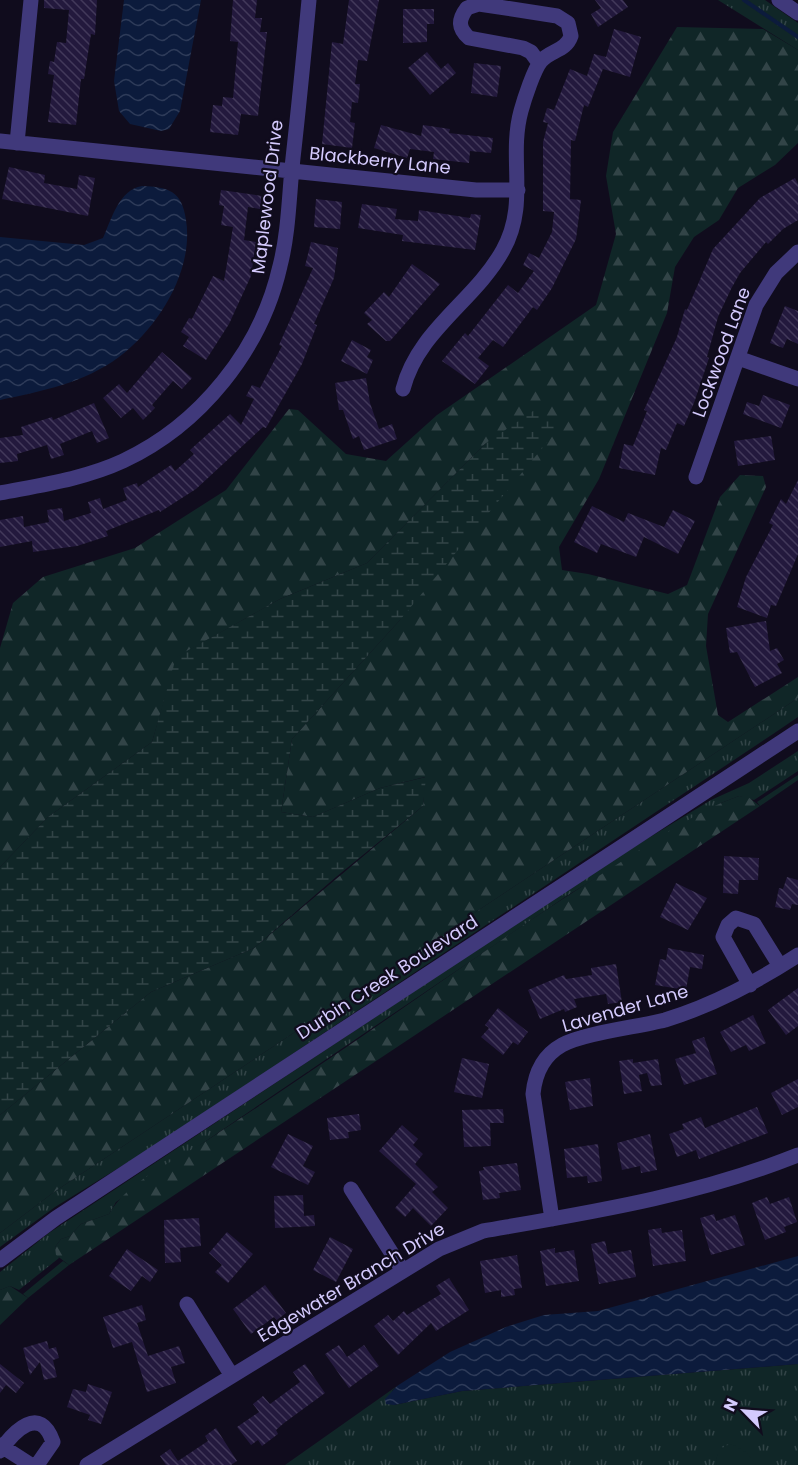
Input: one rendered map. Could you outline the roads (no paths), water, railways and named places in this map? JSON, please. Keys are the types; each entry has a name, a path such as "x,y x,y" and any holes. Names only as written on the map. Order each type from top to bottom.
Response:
{"street":[{"path":"17,143 31,0"},
{"name":"Maplewood Drive","path":"0,493 71,479 123,461 180,425 220,386 250,342 274,289 285,243 309,0"},
{"path":"779,0 798,13"},
{"path":"403,389 412,362 422,345 494,266 504,249 517,212 519,120 539,63 549,53 563,48 569,42 571,29 563,18 479,4 467,8 460,20 460,27 469,38 523,48 531,52 539,63"},
{"name":"Blackberry Lane","path":"0,141 476,189 518,190"},
{"name":"Lockwood Lane","path":"696,477 756,305 776,273 798,252"},
{"path":"738,358 798,379"},
{"name":"Durbin Creek Boulevard","path":"0,1260 56,1218 798,731"},
{"path":"750,985 723,937 728,925 736,918 754,924 780,966"},
{"name":"Lavender Lane","path":"552,1219 533,1094 536,1078 548,1056 568,1042 666,1019 704,1006 750,985 798,955"},
{"name":"Edgewater Branch Drive","path":"87,1465 402,1271 466,1237 483,1231 701,1189 798,1155"},
{"path":"351,1189 402,1271"},
{"path":"186,1304 232,1376"},
{"path":"31,1465 1,1447 19,1427 31,1423 40,1424 49,1431 52,1442 37,1465"}],"water":[{"path":"124,0 201,0 180,111 169,129 161,131 130,124 119,111 114,81"},
{"path":"142,186 173,192 181,203 186,220 185,258 179,277 160,314 134,345 106,366 62,385 0,400 0,237 84,245 103,238 122,199 127,193"},
{"path":"798,1256 798,1364 462,1391 394,1405 386,1404 385,1399 397,1386 450,1352 506,1327 544,1315 598,1311"}],"waterway":[{"path":"744,0 798,37"}]}
